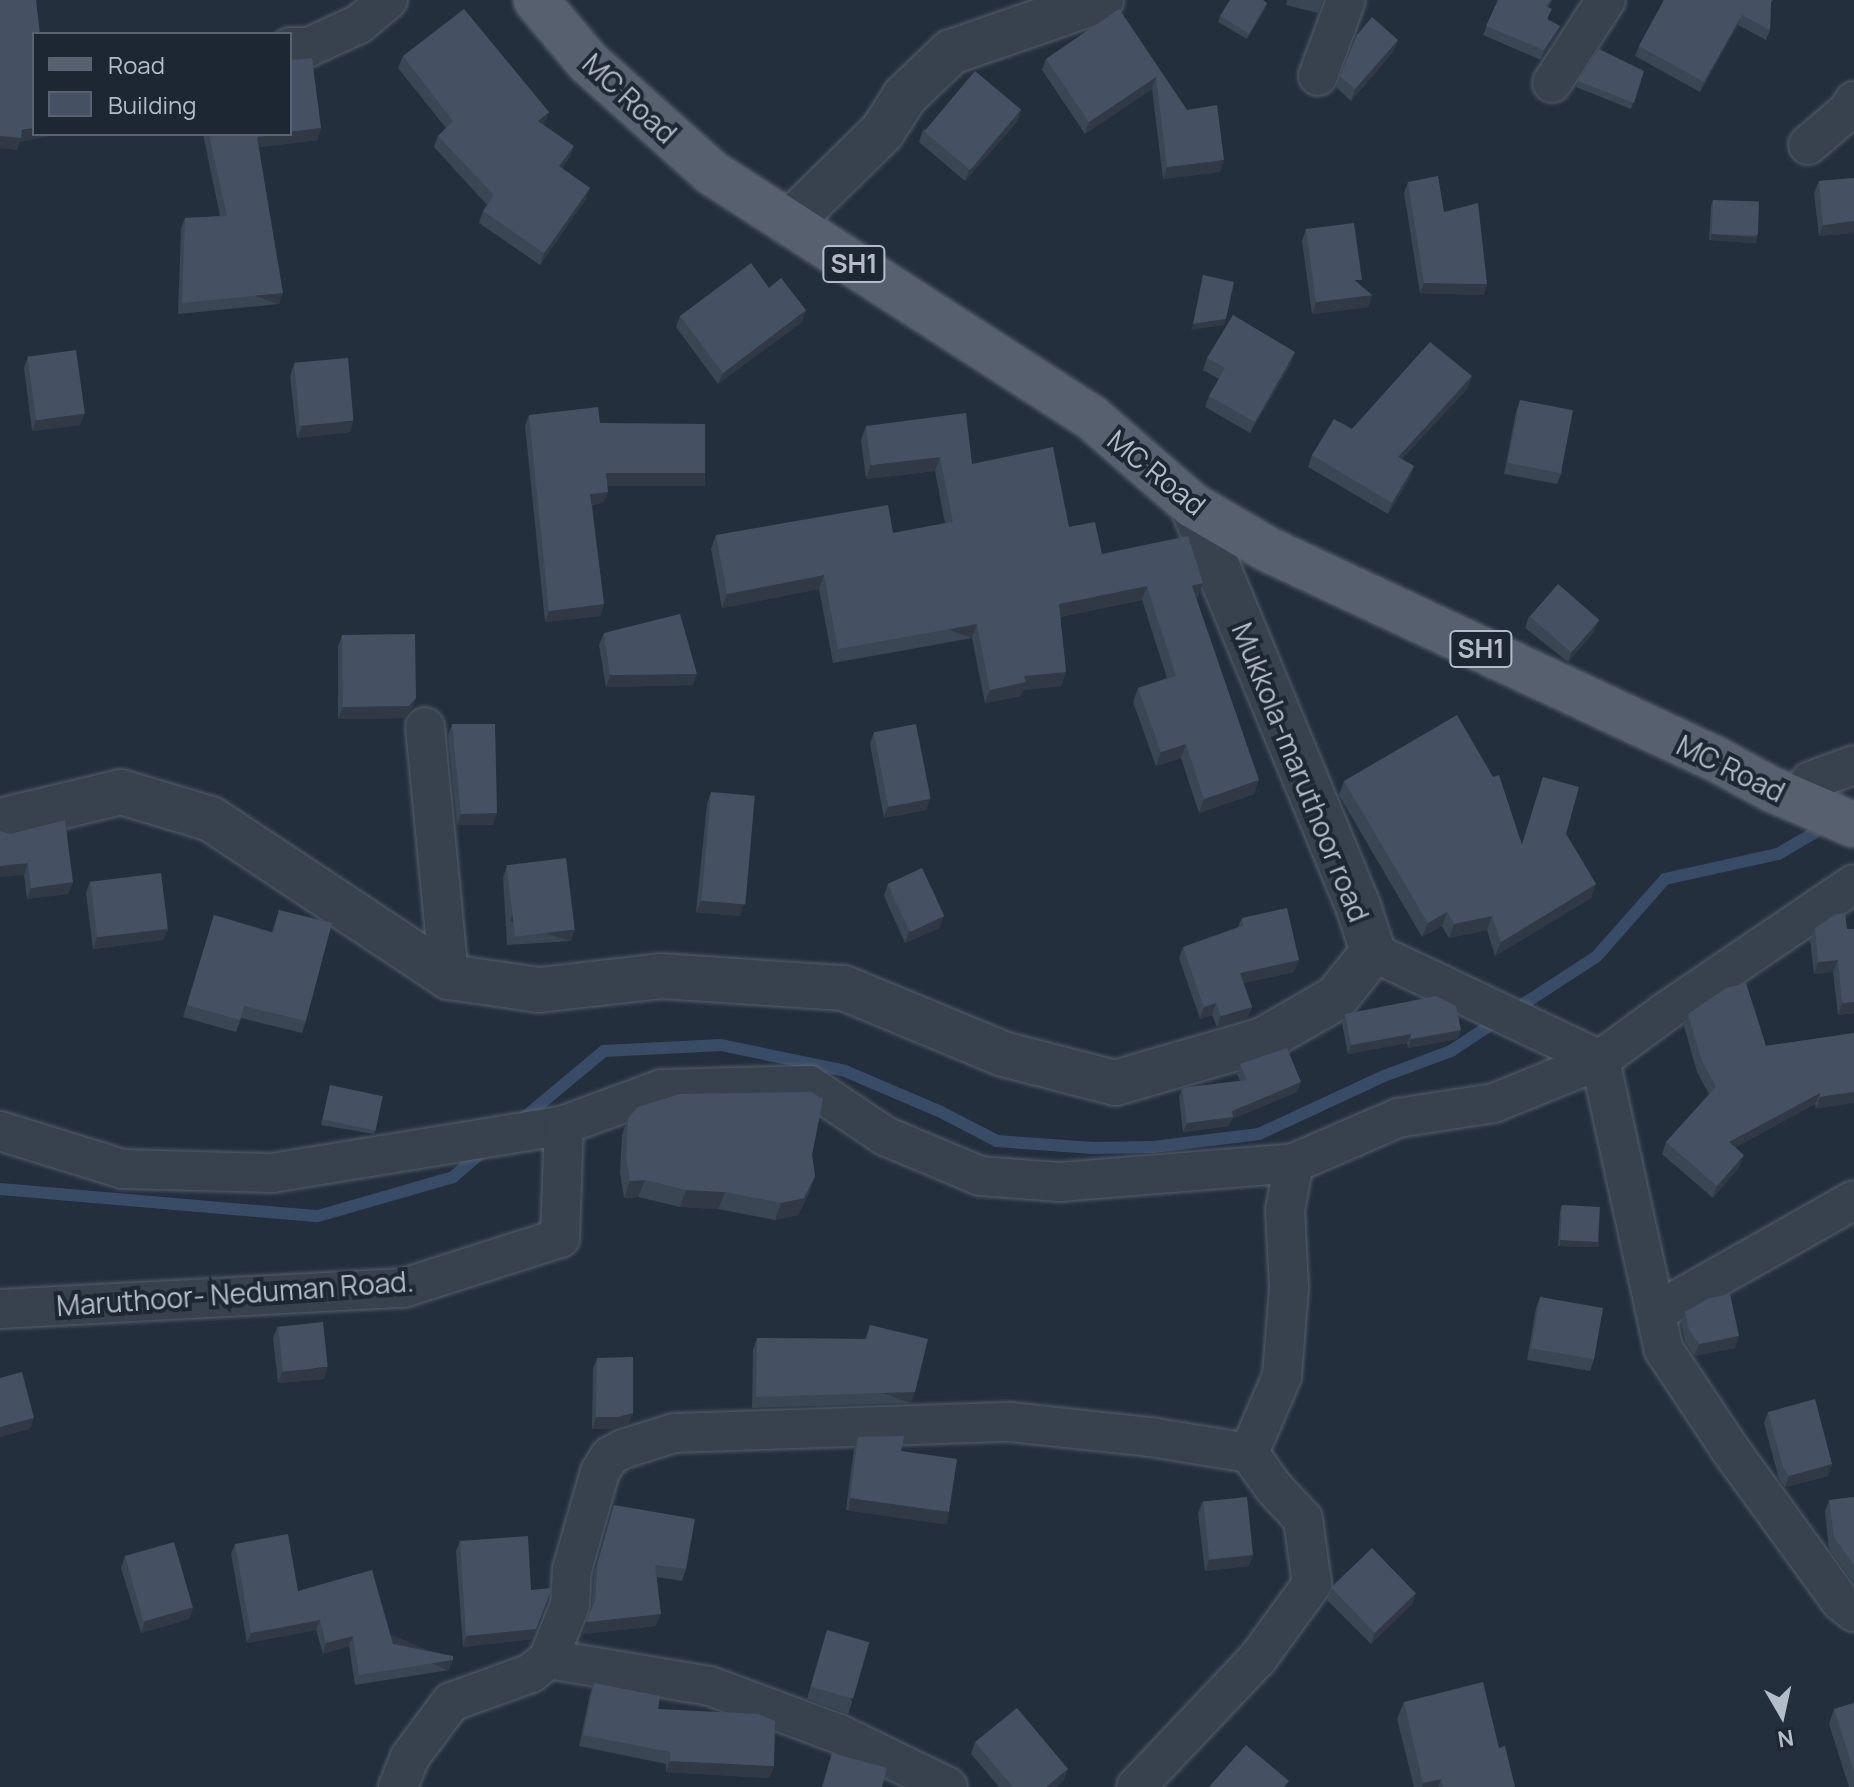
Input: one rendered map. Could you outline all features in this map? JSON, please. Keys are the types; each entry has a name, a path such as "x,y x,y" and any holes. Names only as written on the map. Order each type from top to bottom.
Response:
{"main road":[{"name":"MC Road","path":"536,0 588,62 712,173 1092,418 1192,505 1267,549 1712,757 1791,785 1854,825"}],"street":[{"path":"292,47 309,47 359,24 388,0"},
{"path":"789,223 882,132 905,96 951,52 1101,0"},
{"path":"1318,76 1346,0"},
{"path":"1552,83 1606,0"},
{"path":"1808,145 1848,111 1854,101"},
{"name":"Mukkola-maruthoor road","path":"0,821 121,792 211,819 449,977 539,990 661,976 844,988 1003,1054 1115,1083 1263,1040 1336,998 1373,952 1358,906 1192,505"},
{"path":"425,727 449,977"},
{"path":"1791,785 1854,765"},
{"path":"0,1131 123,1169 272,1173 564,1125 662,1089 809,1085 885,1136 980,1176 1060,1182 1294,1163 1398,1118 1494,1103 1600,1060 1854,884"},
{"path":"1373,952 1600,1060"},
{"path":"1600,1060 1664,1350 1729,1448 1840,1601 1854,1612"},
{"name":"Maruthoor- Neduman Road.","path":"0,1309 403,1288 560,1238 564,1125"},
{"path":"1249,1453 1282,1376 1289,1288 1285,1210 1294,1163"},
{"path":"1656,1312 1854,1200"},
{"path":"398,1787 410,1757 451,1702 531,1673 548,1659 570,1605 572,1570 600,1472 610,1456 674,1433 1010,1422 1151,1437 1249,1453 1274,1488 1303,1519 1312,1584 1258,1658 1136,1787"},
{"path":"548,1659 710,1686 839,1734 948,1787"}],"building":[{"path":"0,0 36,0 40,32 32,32 32,128 22,130 21,138 0,136"},
{"path":"1230,0 1263,0 1267,3 1249,34 1220,16"},
{"path":"1498,0 1550,0 1546,6 1552,9 1547,19 1560,26 1544,50 1486,26"},
{"path":"1664,0 1771,0 1770,30 1742,15 1704,82 1639,46"},
{"path":"464,9 549,112 538,121 574,146 559,166 590,188 544,253 483,211 494,195 438,136 453,121 403,56"},
{"path":"1119,9 1187,110 1217,105 1224,160 1167,167 1156,77 1089,122 1046,59"},
{"path":"1372,17 1398,40 1355,89 1340,76 1357,35"},
{"path":"1599,49 1644,71 1634,103 1578,81"},
{"path":"312,58 321,128 292,132 292,60"},
{"path":"975,71 1021,110 970,170 924,132"},
{"path":"209,136 264,136 257,137 283,293 182,303 185,218 227,216"},
{"path":"1438,176 1444,212 1478,203 1487,284 1424,283 1408,182"},
{"path":"1854,178 1854,221 1823,225 1819,181"},
{"path":"1713,200 1759,202 1758,236 1712,234"},
{"path":"1354,223 1362,280 1354,280 1372,295 1316,302 1306,229"},
{"path":"751,263 769,288 781,278 806,310 723,373 680,316"},
{"path":"1203,275 1234,282 1226,319 1193,324"},
{"path":"1233,315 1295,352 1255,422 1209,396 1225,368 1207,358"},
{"path":"1430,342 1472,376 1398,457 1414,466 1392,503 1312,455 1334,419 1352,429"},
{"path":"76,350 85,413 36,420 27,357"},
{"path":"348,358 353,421 300,425 294,363"},
{"path":"1520,400 1573,410 1561,473 1508,463"},
{"path":"598,407 600,423 705,424 705,473 606,473 608,492 590,494 604,604 549,611 529,415"},
{"path":"966,413 972,464 1053,447 1069,527 1095,522 1102,554 1188,536 1203,583 1192,586 1259,780 1204,799 1186,744 1161,752 1138,688 1176,676 1147,586 1059,604 1066,672 1024,676 1026,682 990,690 977,624 838,649 824,575 727,594 716,535 888,505 893,533 953,522 940,457 871,465 866,426"},
{"path":"1558,584 1600,620 1571,653 1530,616"},
{"path":"680,614 697,674 610,675 604,633"},
{"path":"415,634 416,698 409,706 343,707 342,635"},
{"path":"1457,715 1493,777 1499,775 1522,845 1543,777 1579,787 1566,834 1596,884 1501,942 1492,916 1454,924 1447,912 1428,923 1344,781"},
{"path":"452,724 495,724 497,813 461,814"},
{"path":"916,724 931,799 888,807 874,732"},
{"path":"711,792 755,796 745,904 702,901"},
{"path":"65,820 73,882 31,888 28,863 0,866 0,831 10,834"},
{"path":"566,858 575,929 515,937 506,865"},
{"path":"922,868 944,916 910,932 888,884"},
{"path":"161,873 168,929 97,937 91,882"},
{"path":"1287,908 1299,960 1240,973 1252,1007 1221,1016 1216,1003 1204,1007 1183,947 1243,926 1242,918"},
{"path":"279,910 332,923 306,1021 244,1006 240,1020 187,1005 214,915 273,933"},
{"path":"1845,913 1847,929 1854,929 1854,1002 1842,1003 1838,960 1818,962 1815,928 1836,914"},
{"path":"1746,983 1766,1046 1854,1033 1854,1092 1820,1097 1820,1093 1729,1142 1744,1155 1717,1186 1666,1142 1716,1087 1702,1061 1688,1014 1726,988"},
{"path":"1436,996 1456,1006 1461,1030 1411,1039 1411,1034 1351,1045 1345,1014"},
{"path":"1287,1048 1301,1082 1232,1111 1233,1117 1187,1123 1182,1088 1247,1080 1240,1064"},
{"path":"330,1085 383,1096 376,1130 323,1119"},
{"path":"811,1092 823,1099 812,1155 815,1176 804,1198 781,1203 725,1192 686,1190 645,1180 630,1181 626,1156 628,1118 638,1107 680,1094"},
{"path":"1562,1205 1600,1207 1598,1242 1560,1240"},
{"path":"1730,1294 1739,1336 1699,1344 1689,1330 1685,1312 1709,1298"},
{"path":"1540,1297 1603,1308 1594,1359 1531,1348"},
{"path":"323,1322 328,1367 283,1371 278,1327"},
{"path":"870,1325 928,1339 915,1392 756,1397 757,1338 867,1339"},
{"path":"633,1357 633,1413 596,1417 597,1358"},
{"path":"22,1372 34,1418 0,1427 0,1378"},
{"path":"1815,1399 1832,1464 1789,1476 1783,1467 1768,1412"},
{"path":"904,1436 901,1451 957,1459 949,1512 850,1498 858,1437"},
{"path":"1247,1497 1253,1555 1209,1559 1203,1502"},
{"path":"1854,1497 1854,1565 1834,1537 1829,1500"},
{"path":"614,1505 695,1519 686,1569 655,1565 661,1614 586,1622 595,1601 598,1562"},
{"path":"288,1534 298,1591 372,1570 393,1644 453,1656 453,1660 359,1675 353,1636 326,1643 320,1620 251,1633 235,1544"},
{"path":"528,1536 531,1590 552,1588 536,1629 466,1636 460,1541"},
{"path":"174,1542 193,1607 144,1621 125,1556"},
{"path":"1372,1548 1416,1593 1375,1633 1331,1588"},
{"path":"827,1630 869,1642 853,1699 811,1687"},
{"path":"1483,1682 1499,1748 1505,1746 1515,1787 1443,1787 1441,1779 1423,1783 1404,1702"},
{"path":"594,1683 660,1696 658,1709 758,1714 775,1721 774,1766 670,1761 670,1752 583,1735"},
{"path":"1854,1703 1854,1772 1834,1709"},
{"path":"1017,1708 1068,1769 1046,1787 1013,1787 975,1742"},
{"path":"1246,1745 1289,1781 1284,1787 1209,1787"},
{"path":"832,1753 887,1768 882,1787 822,1787"}],"waterway":[{"path":"1514,1010 1596,957 1665,879 1778,854 1826,826"},
{"path":"520,1121 604,1051 721,1045 845,1071 939,1111 997,1141 1093,1148 1153,1147 1259,1134 1384,1076 1451,1051 1498,1020"},
{"path":"0,1189 318,1216 453,1177 487,1148"}]}
